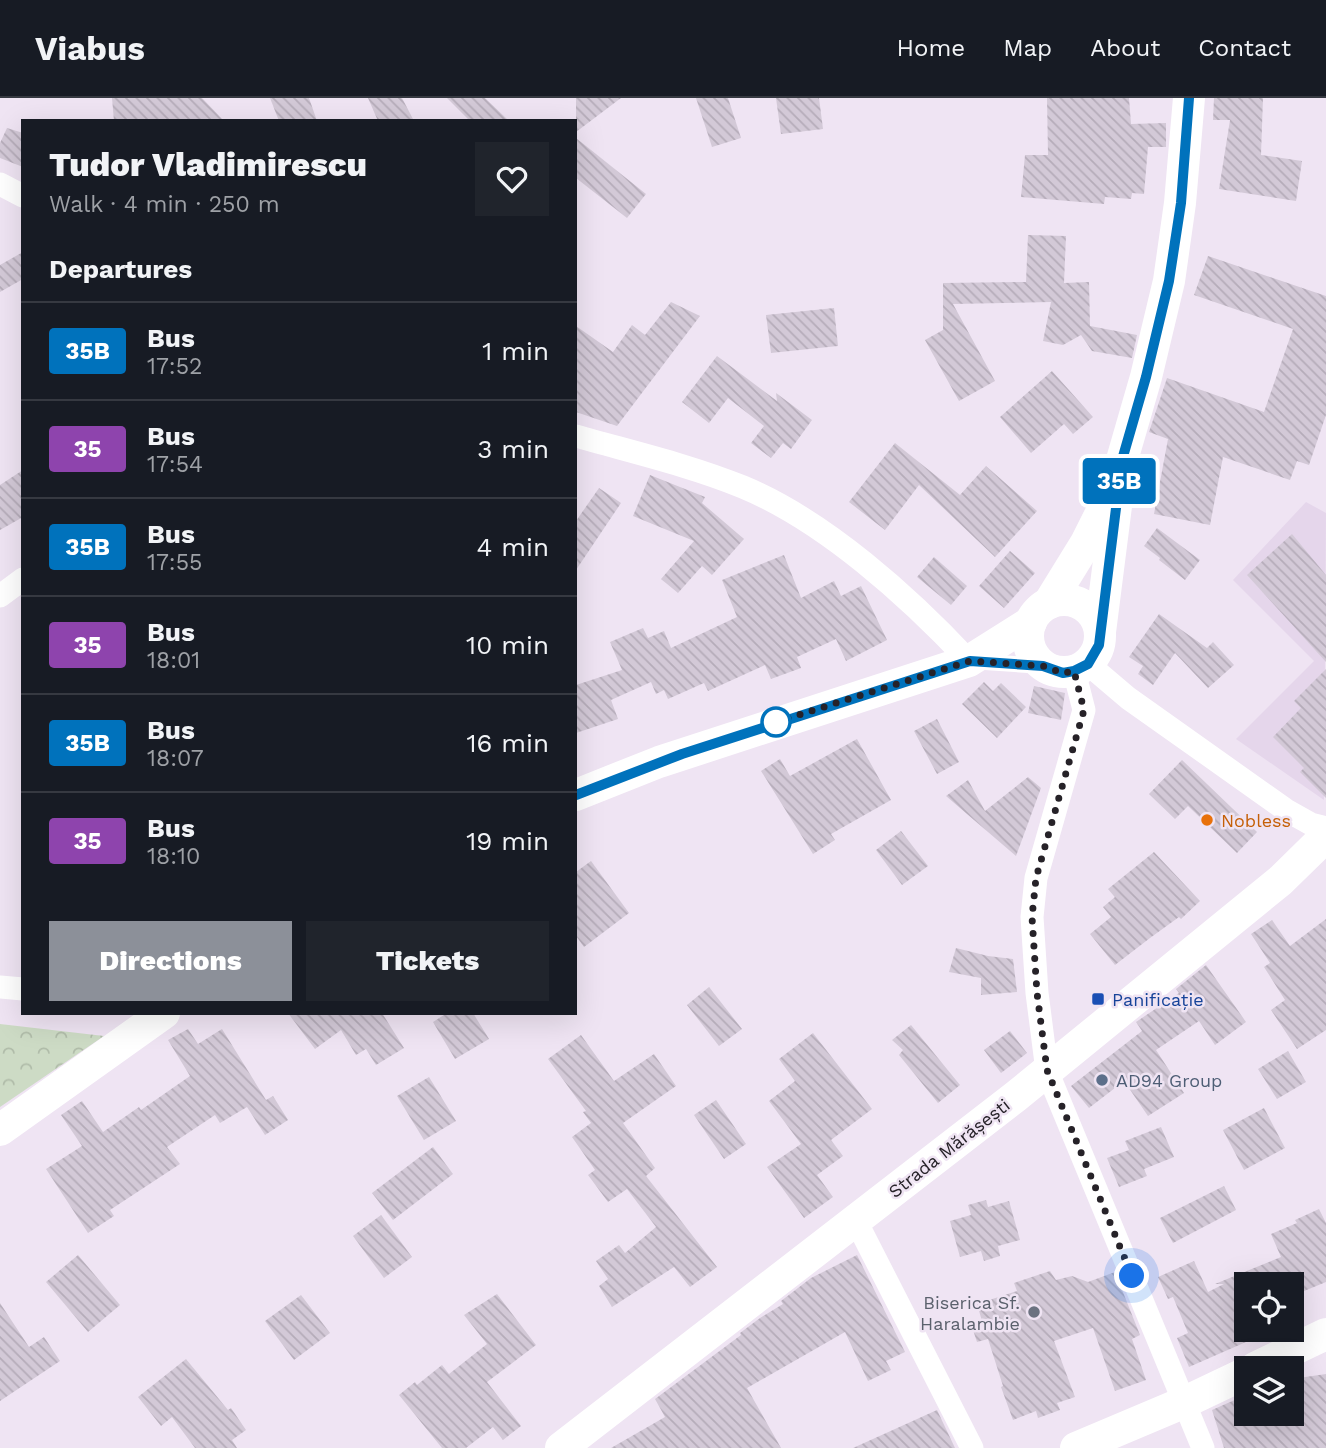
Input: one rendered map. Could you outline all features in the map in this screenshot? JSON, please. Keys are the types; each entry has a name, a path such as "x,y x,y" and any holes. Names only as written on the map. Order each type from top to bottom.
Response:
{"street":[{"path":"1043,666 1034,657 1028,634 1086,543 1122,460 1146,377 1169,281 1181,203 1189,98"},
{"path":"0,184 21,195"},
{"path":"577,436 686,467 733,484 794,513 867,566 933,622 970,661 1043,666 1063,673 1081,667 1099,645 1122,460"},
{"path":"0,596 21,580"},
{"path":"577,795 685,753 970,661 1040,613 1071,601 1091,612 1100,632"},
{"path":"1081,667 1286,810 1311,824 1326,828"},
{"path":"1081,667 1084,710 1036,878 1032,917 1037,993 1047,1070 1203,1448"},
{"name":"Strada Mărășești","path":"562,1448 1047,1070 1280,881 1326,836"},
{"path":"0,987 21,989"},
{"path":"0,1130 161,1015"},
{"path":"856,1221 972,1448"},
{"path":"1280,1356 1326,1334"},
{"path":"1076,1448 1234,1379"}],"shaded area":[{"path":"1306,502 1326,513 1324,800 1236,739 1314,661 1233,580"}],"green space":[{"path":"0,1024 104,1036 0,1107"}],"building":[{"path":"112,98 202,98 222,119 114,119"},
{"path":"270,98 309,98 316,119 278,119"},
{"path":"368,98 402,98 413,119 377,119"},
{"path":"447,98 485,98 507,119 468,119"},
{"path":"576,98 621,98 577,131"},
{"path":"696,98 728,98 741,138 712,147"},
{"path":"776,98 819,98 823,129 781,134"},
{"path":"1047,98 1129,98 1131,124 1166,123 1166,147 1148,147 1144,194 1132,193 1131,199 1105,197 1104,204 1021,197 1025,155 1048,155"},
{"path":"1214,98 1263,98 1261,155 1302,161 1296,201 1219,189 1230,120 1213,120"},
{"path":"7,128 21,132 21,166 0,158 0,143"},
{"path":"577,139 646,194 627,218 577,179"},
{"path":"1028,235 1066,236 1064,283 1089,282 1090,326 1137,335 1132,358 1092,351 1081,335 1063,345 1043,341 1051,302 953,304 995,381 959,401 925,340 943,330 943,283 1026,282"},
{"path":"21,253 21,280 0,292 0,265"},
{"path":"1208,256 1326,296 1326,415 1309,465 1297,461 1290,480 1223,457 1210,525 1154,514 1168,439 1149,432 1167,378 1264,412 1293,329 1194,295"},
{"path":"671,302 700,316 617,426 577,412 577,327 613,352 632,325 645,335"},
{"path":"834,308 838,346 771,353 766,315"},
{"path":"717,356 777,401 776,393 812,420 791,449 783,443 771,458 751,443 764,426 728,398 709,423 682,402"},
{"path":"1052,371 1093,417 1073,434 1064,424 1031,453 1000,417"},
{"path":"895,443 960,495 986,466 1037,511 995,557 919,485 885,530 849,502"},
{"path":"21,471 21,518 0,530 0,485"},
{"path":"650,475 705,497 702,503 744,539 712,575 702,566 678,593 661,579 694,541 633,516"},
{"path":"599,488 621,503 577,569 577,520"},
{"path":"1157,528 1200,560 1185,580 1144,546"},
{"path":"1292,534 1326,575 1326,662 1247,575"},
{"path":"1010,551 1035,573 1004,608 979,586"},
{"path":"784,555 801,598 834,581 841,596 861,586 887,640 846,661 836,639 797,657 801,668 771,679 765,665 708,691 704,683 668,699 664,690 656,694 651,682 611,700 618,719 577,733 577,685 622,670 610,642 643,628 648,638 664,631 671,648 737,617 722,580"},
{"path":"934,557 967,586 951,605 917,577"},
{"path":"1159,614 1207,648 1213,642 1234,665 1208,688 1175,653 1153,685 1138,674 1143,666 1129,657"},
{"path":"1326,669 1326,798 1300,772 1304,768 1273,737 1301,708 1294,701"},
{"path":"984,682 993,691 1001,683 1026,707 997,738 962,704"},
{"path":"1034,686 1065,693 1061,720 1028,713"},
{"path":"937,719 959,762 937,774 914,731"},
{"path":"857,739 891,800 831,834 835,840 813,854 761,771 780,759 790,776"},
{"path":"1182,760 1257,832 1237,853 1188,806 1175,819 1149,794"},
{"path":"1028,777 1041,788 1016,856 946,796 968,780 985,811"},
{"path":"901,831 928,866 902,885 876,850"},
{"path":"1154,852 1200,901 1181,919 1179,917 1115,965 1090,934 1111,917 1103,907 1115,897 1108,889"},
{"path":"591,861 629,913 584,947 577,937 577,871"},
{"path":"1326,919 1326,1030 1297,1049 1271,1010 1285,1000 1264,967 1270,963 1251,934 1272,920 1290,946"},
{"path":"956,948 1013,959 1017,992 981,995 981,978 949,972"},
{"path":"1206,965 1246,1022 1215,1045 1199,1021 1156,1050 1184,1093 1148,1116 1124,1081 1089,1108 1071,1086 1142,1031 1136,1022 1179,993 1176,989"},
{"path":"709,987 742,1029 719,1046 687,1005"},
{"path":"290,1015 383,1015 404,1048 376,1065 366,1049 356,1055 341,1030 315,1049"},
{"path":"444,1015 474,1015 489,1039 455,1059 433,1022"},
{"path":"911,1025 960,1085 938,1103 899,1055 903,1050 892,1040"},
{"path":"188,1029 198,1044 222,1029 266,1100 273,1096 288,1120 265,1135 247,1107 220,1123 215,1115 167,1147 180,1164 110,1210 114,1216 88,1233 46,1169 82,1146 61,1115 82,1101 103,1132 139,1107 141,1110 190,1076 168,1040"},
{"path":"1010,1031 1027,1053 1001,1073 984,1050"},
{"path":"813,1033 872,1109 831,1140 843,1156 817,1175 833,1197 804,1218 767,1167 801,1144 769,1101 795,1081 779,1059"},
{"path":"581,1035 614,1081 654,1054 676,1086 623,1123 655,1168 646,1176 717,1267 690,1287 674,1267 612,1307 599,1286 608,1279 596,1261 619,1245 625,1253 656,1227 627,1189 608,1202 588,1175 595,1170 572,1137 591,1123 583,1112 586,1111 548,1059"},
{"path":"1288,1051 1306,1082 1277,1099 1258,1069"},
{"path":"429,1077 456,1121 424,1140 397,1096"},
{"path":"716,1100 746,1144 724,1159 694,1115"},
{"path":"1264,1108 1285,1148 1244,1170 1223,1130"},
{"path":"1161,1127 1174,1157 1144,1169 1147,1176 1119,1187 1107,1158 1129,1150 1125,1141"},
{"path":"433,1147 453,1174 393,1220 372,1193"},
{"path":"1224,1186 1236,1210 1173,1243 1160,1218"},
{"path":"986,1200 988,1207 1009,1201 1020,1240 998,1246 1000,1256 984,1261 981,1251 960,1257 950,1221 971,1215 968,1205"},
{"path":"1319,1209 1326,1223 1326,1282 1304,1291 1304,1272 1244,1272 1281,1257 1271,1234 1297,1223 1295,1220"},
{"path":"381,1215 412,1257 384,1278 353,1236"},
{"path":"78,1255 120,1305 88,1332 46,1282"},
{"path":"857,1255 905,1352 886,1361 891,1370 868,1381 845,1332 747,1388 781,1448 611,1448 665,1417 655,1399 760,1318 783,1304 781,1301 811,1278"},
{"path":"1194,1261 1208,1292 1224,1284 1215,1284 1234,1276 1234,1342 1246,1342 1189,1367 1177,1338 1188,1333 1173,1297 1168,1299 1158,1277"},
{"path":"1050,1271 1056,1280 1072,1276 1088,1282 1115,1272 1140,1335 1132,1339 1146,1380 1115,1391 1093,1328 1054,1341 1075,1397 1057,1403 1060,1410 1038,1418 1036,1411 1013,1420 988,1339 977,1342 971,1324 982,1321 977,1304 1017,1291 1014,1283"},
{"path":"497,1294 536,1345 487,1382 521,1426 503,1440 493,1427 466,1448 442,1448 399,1395 442,1365 449,1374 487,1344 464,1315"},
{"path":"301,1295 330,1333 294,1360 265,1321"},
{"path":"0,1303 29,1347 44,1337 60,1361 0,1401"},
{"path":"186,1359 228,1410 231,1408 246,1430 232,1440 237,1448 195,1448 172,1417 161,1426 138,1397"},
{"path":"1326,1374 1326,1448 1224,1448 1212,1410 1234,1400 1234,1426 1304,1426 1304,1377"},
{"path":"937,1410 955,1448 853,1448"}],"bus line":[{"name":"35B","path":"577,795 682,754 970,661 1043,666 1063,673 1088,664 1099,645 1122,460 1146,377 1169,281 1181,203 1189,98"}],"place":[{"name":"Nobless","path":"1207,820"},
{"name":"Panificație","path":"1098,999"},
{"name":"AD94 Group","path":"1102,1080"},
{"name":"Biserica Sf. Haralambie","path":"1034,1312"}],"route":[{"path":"776,722 970,661 1043,666 1063,673 1074,671 1084,710 1036,878 1032,917 1037,993 1047,1070 1132,1276"}]}
